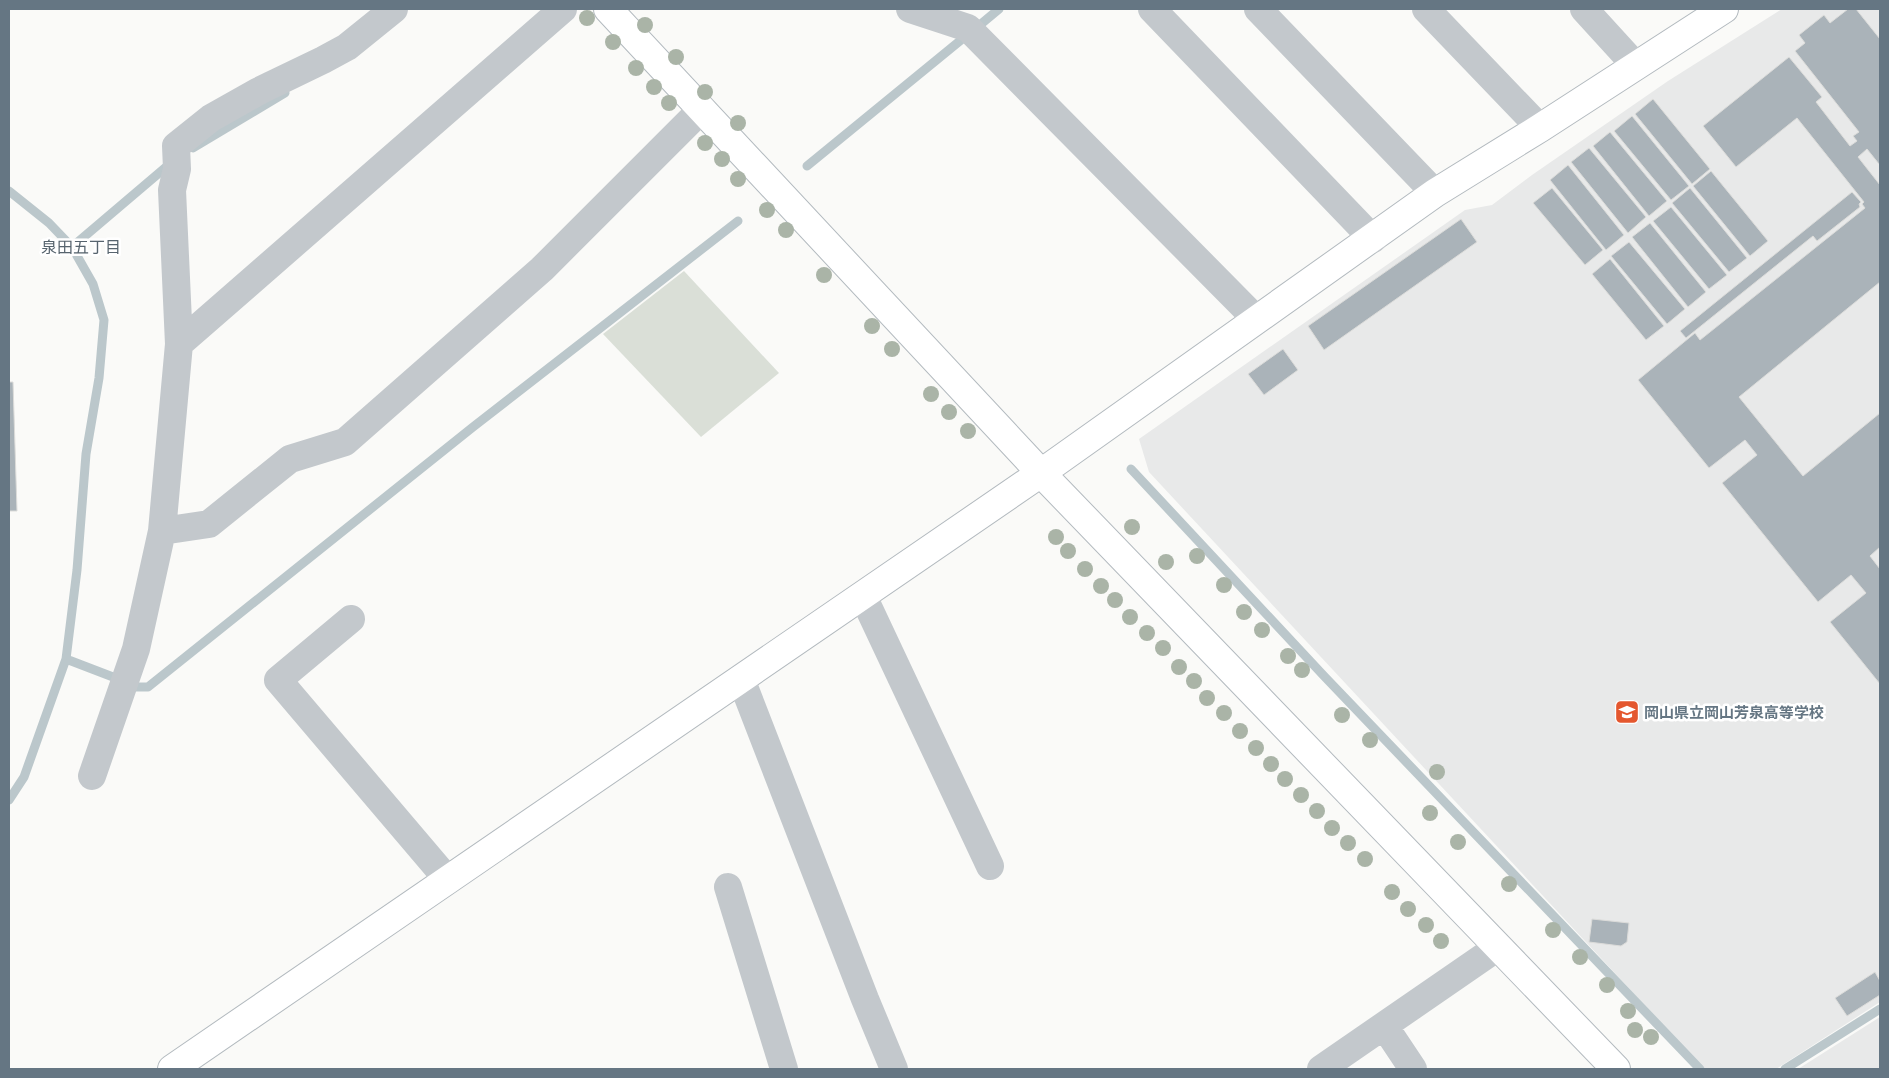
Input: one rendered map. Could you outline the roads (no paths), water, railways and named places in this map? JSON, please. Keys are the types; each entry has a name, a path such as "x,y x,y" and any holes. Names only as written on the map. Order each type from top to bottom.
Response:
{"street":[{"path":"92,776 136,649 162,531 179,344 172,190 176,146 211,118 259,90 348,46 394,9"},
{"path":"179,344 562,9"},
{"path":"608,9 1042,473 1616,1069"},
{"path":"910,9 968,28 1256,319"},
{"path":"1152,9 1373,239"},
{"path":"1258,9 1435,193"},
{"path":"1426,9 1540,128"},
{"path":"1584,9 1636,66"},
{"path":"172,1069 1042,473 1435,193 1540,128 1724,9"},
{"path":"162,531 209,524 290,459 345,442 542,268 702,109"},
{"path":"863,596 990,866"},
{"path":"350,619 278,680 448,880"},
{"path":"741,679 894,1069"},
{"path":"728,887 784,1069"},
{"path":"1321,1069 1498,947"},
{"path":"1385,1026 1413,1069"}],"waterway":[{"path":"981,24 999,9"},
{"path":"807,166 961,40"},
{"path":"193,148 285,93"},
{"path":"72,247 172,162"},
{"path":"9,191 49,223 72,247 93,284 104,320 99,378 86,454 77,570 66,659 24,777 9,800"},
{"path":"136,687 148,687 473,427 738,221"},
{"path":"1131,469 1324,676 1700,1069"},
{"path":"66,659 113,677"},
{"path":"1785,1069 1880,1009"}],"place":[{"name":"岡山県立岡山芳泉高等学校","path":"1627,712"}],"district":[{"name":"泉田五丁目","path":"81,247"}]}
